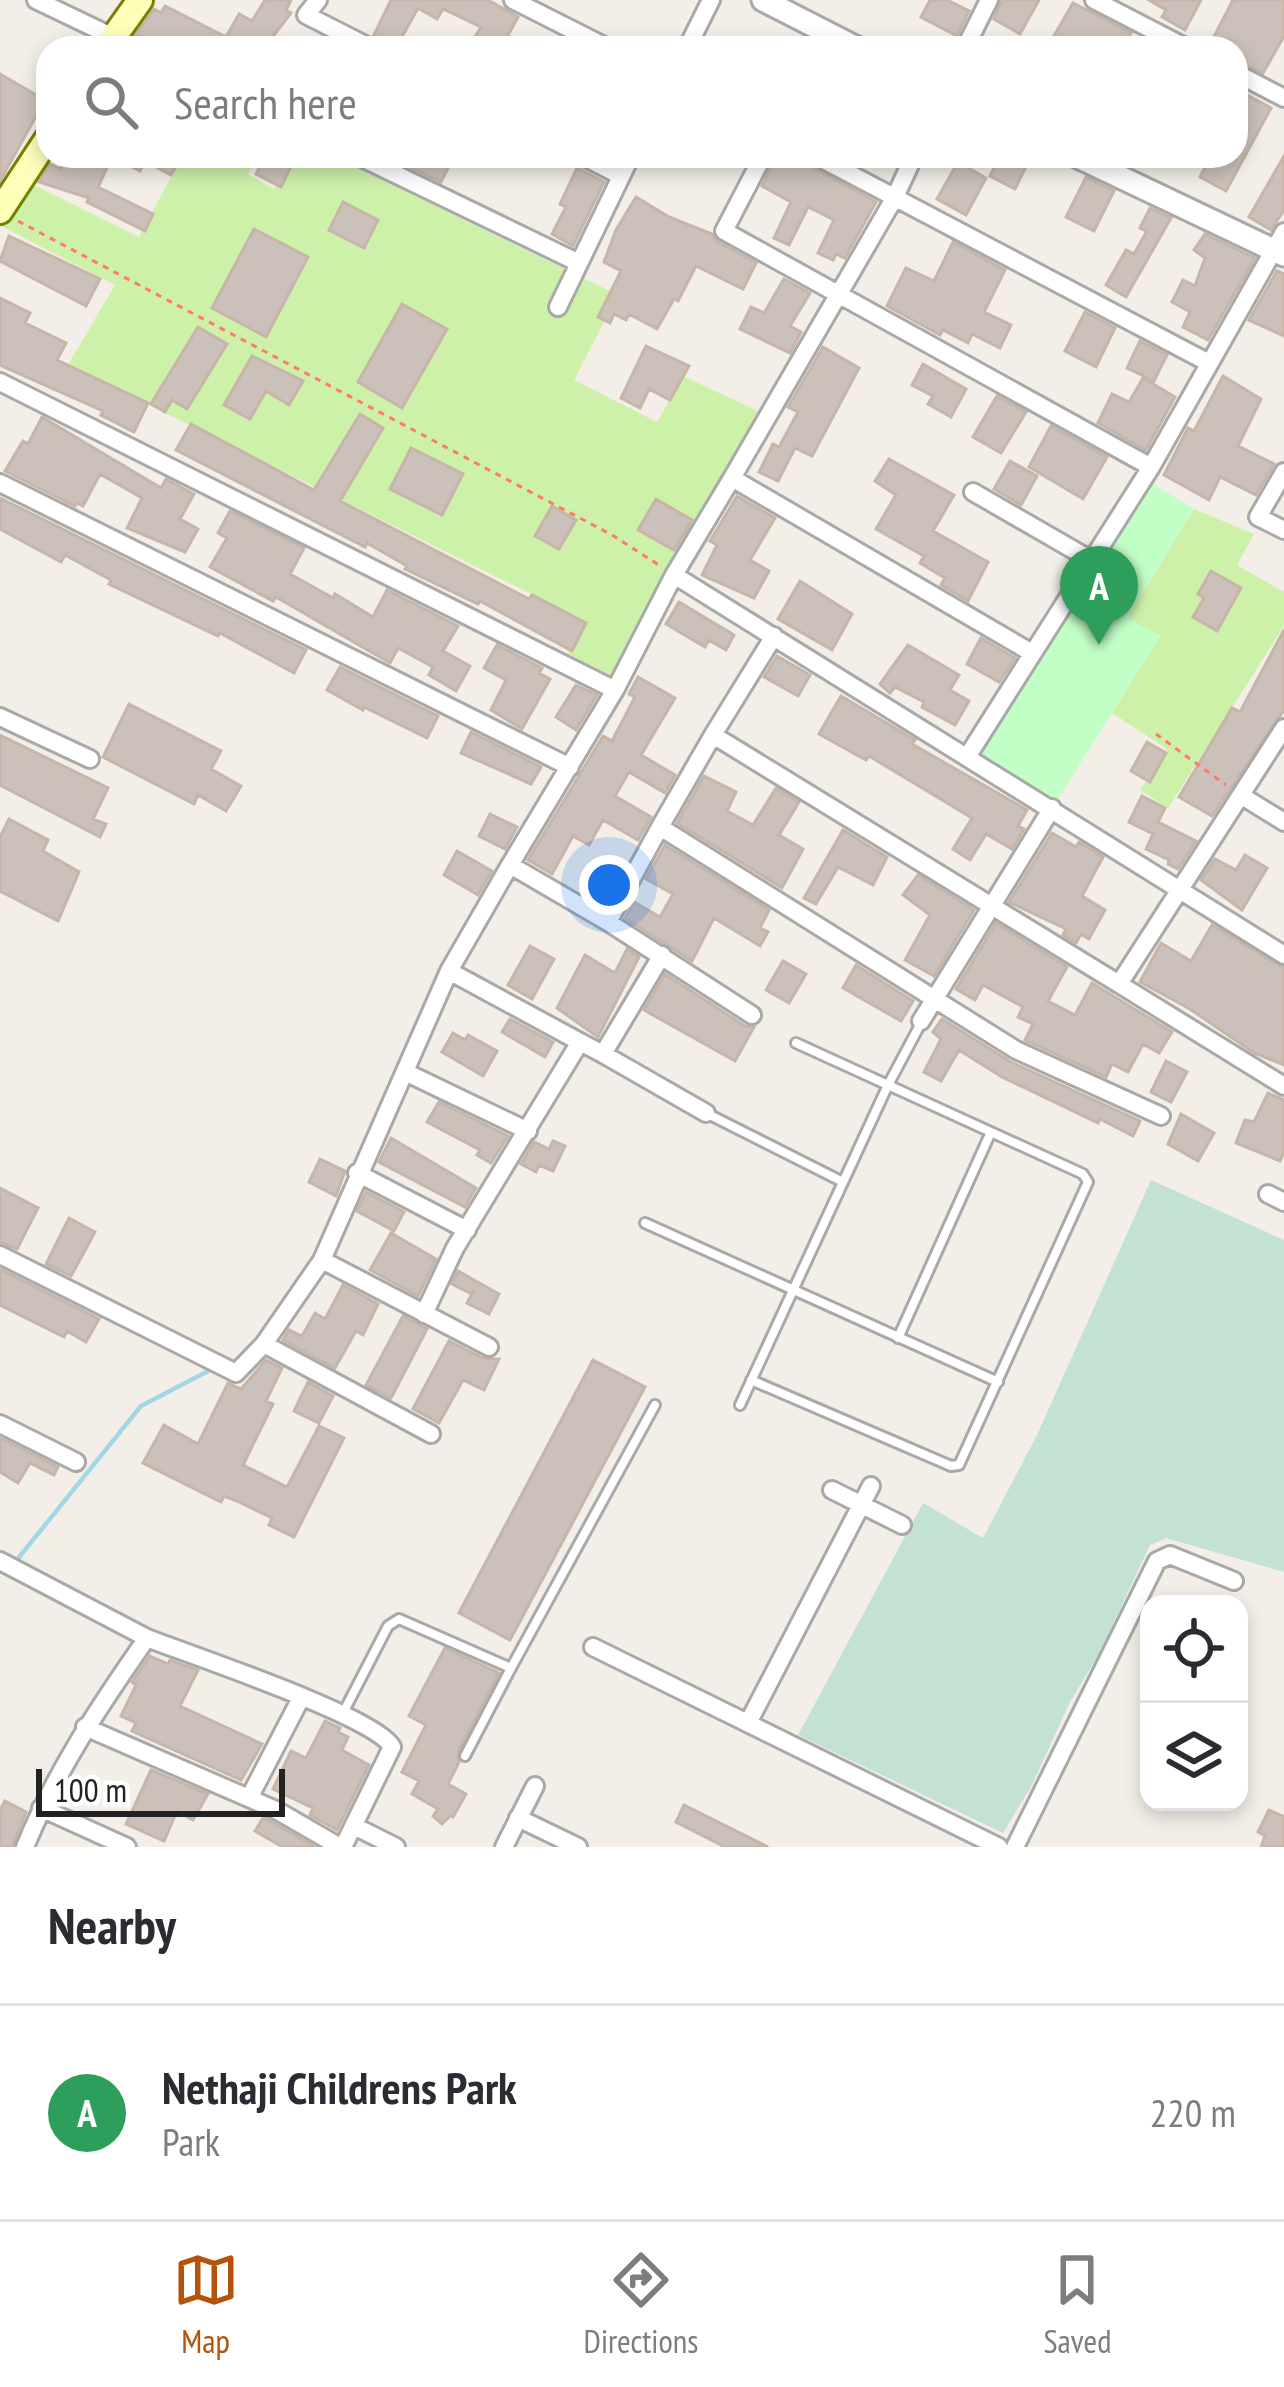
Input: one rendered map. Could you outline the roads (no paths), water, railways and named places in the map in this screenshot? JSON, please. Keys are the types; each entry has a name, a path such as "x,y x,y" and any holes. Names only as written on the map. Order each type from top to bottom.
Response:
{"main road":[{"path":"122,36 140,0"},
{"path":"0,212 36,156"}],"street":[{"path":"36,0 103,36"},
{"path":"318,0 306,15 347,36"},
{"path":"512,0 584,36"},
{"path":"692,36 711,0"},
{"path":"763,0 816,36"},
{"path":"971,36 989,0"},
{"path":"1094,0 1164,36"},
{"path":"1248,79 1284,98"},
{"path":"383,168 579,263"},
{"path":"605,168 621,176"},
{"path":"558,307 625,168"},
{"path":"757,168 724,232 1151,467"},
{"path":"839,168 1209,363"},
{"path":"0,1255 236,1373 264,1345 322,1260 448,971 615,690 674,574 908,168"},
{"path":"968,757 1151,467 1280,246 1103,168"},
{"path":"0,382 615,690"},
{"path":"1284,472 1258,517 1284,530"},
{"path":"733,478 1032,653"},
{"path":"0,483 570,767"},
{"path":"973,492 1091,560"},
{"path":"674,574 1284,955"},
{"path":"608,922 774,636"},
{"path":"0,717 91,759"},
{"path":"1119,984 1284,728"},
{"path":"713,735 1284,1086"},
{"path":"1242,796 1284,822"},
{"path":"921,1021 1052,808"},
{"path":"660,827 1016,1050 1161,1116"},
{"path":"510,865 752,1015"},
{"path":"604,1054 662,955"},
{"path":"448,971 706,1114"},
{"path":"424,1314 466,1230 580,1042"},
{"path":"405,1072 528,1131"},
{"path":"357,1173 466,1230"},
{"path":"322,1260 489,1347"},
{"path":"264,1345 431,1435"},
{"path":"0,1424 76,1462"},
{"path":"748,1723 871,1486"},
{"path":"832,1490 902,1525"},
{"path":"1016,1847 1156,1561 1170,1556 1234,1581"},
{"path":"7,1565 147,1638 343,1714 387,1736 392,1747 356,1827 341,1847 249,1798 85,1727"},
{"path":"25,1847 85,1727 147,1638"},
{"path":"593,1647 999,1847"},
{"path":"249,1798 301,1698"},
{"path":"504,1847 535,1786"},
{"path":"41,1808 93,1840 127,1847"},
{"path":"518,1818 578,1847"},
{"path":"356,1827 396,1847"}],"lane":[{"path":"740,1405 921,1021"},
{"path":"752,1380 959,1465 1088,1182 1083,1174 796,1043"},
{"path":"706,1114 843,1182"},
{"path":"898,1338 991,1132"},
{"path":"645,1223 998,1382"},
{"path":"465,1756 655,1405"},
{"path":"343,1714 388,1625 399,1619 511,1668"}],"waterway":[{"path":"16,1561 141,1406 214,1368"}],"place":[{"name":"Nethaji Childrens Park","path":"1099,645"}]}
